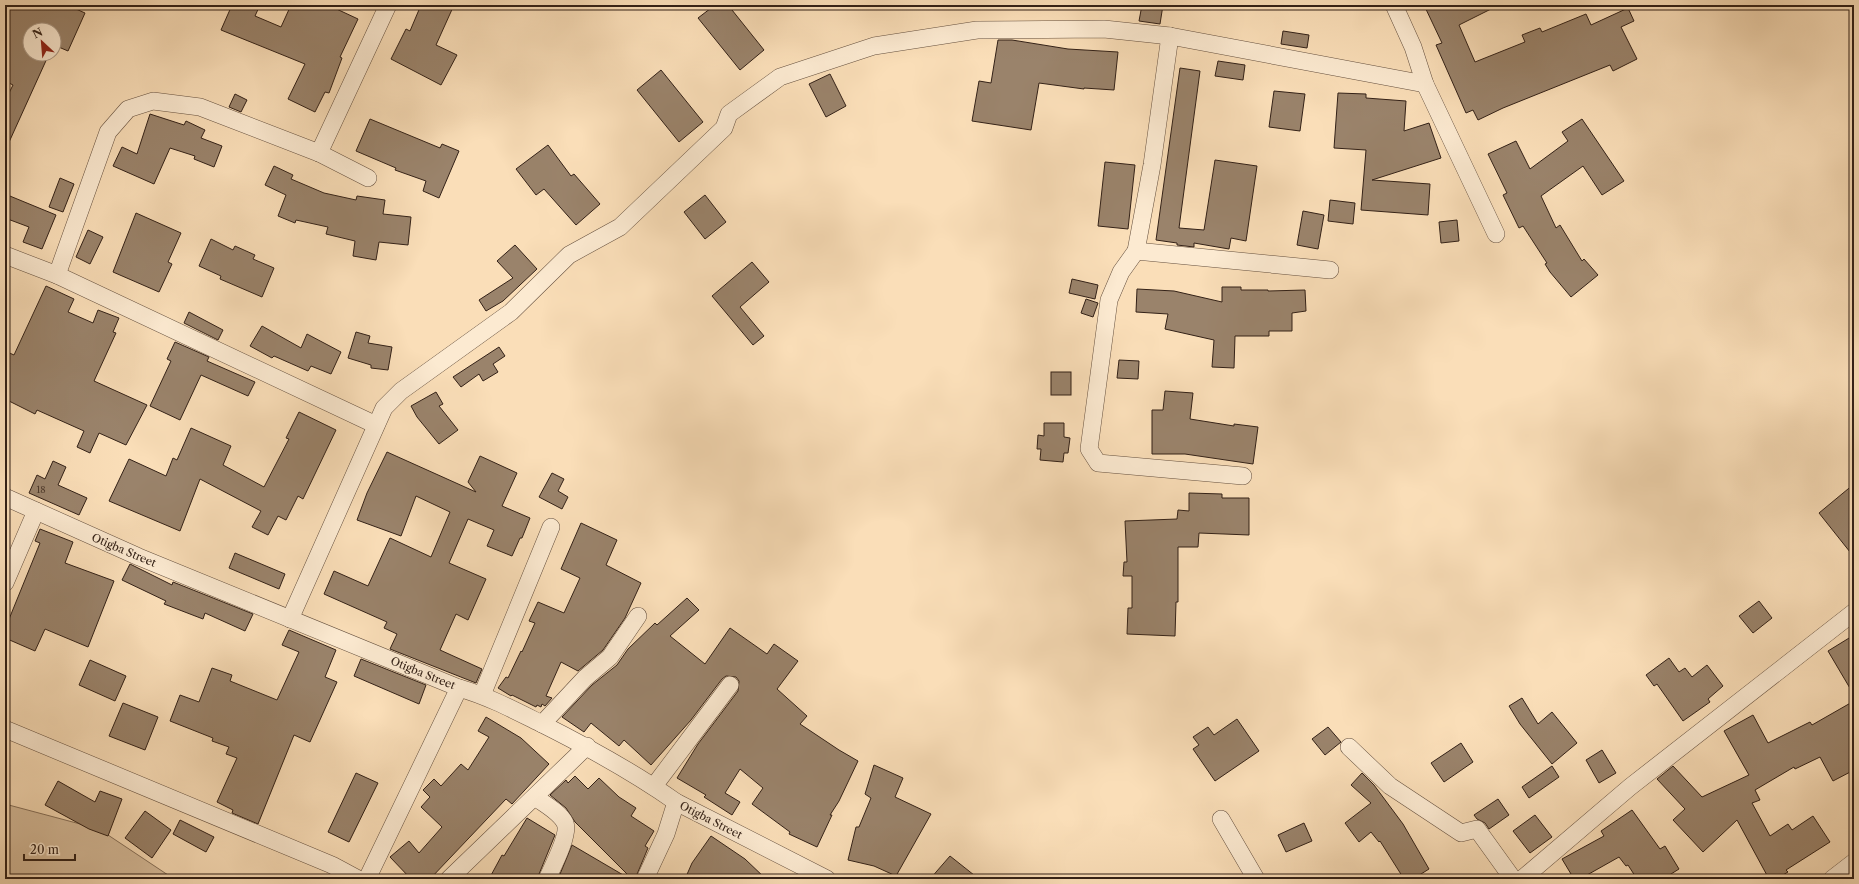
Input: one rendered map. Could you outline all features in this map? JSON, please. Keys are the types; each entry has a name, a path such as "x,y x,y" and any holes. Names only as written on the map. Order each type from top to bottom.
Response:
{"street":[{"path":"319,153 388,5"},
{"path":"1394,5 1413,47 1424,84 1496,234"},
{"path":"290,619 384,408 401,391 511,312 570,255 620,228 724,128 730,114 780,77 874,46 977,30 1104,29 1170,36 1424,84"},
{"path":"1170,36 1152,165 1136,251 1121,272 1109,300 1089,449 1098,463 1242,476"},
{"path":"57,275 108,132 128,109 153,101 200,107 319,153 368,178"},
{"path":"1136,251 1330,270"},
{"path":"5,254 57,275 376,425"},
{"name":"Otigba Street","path":"5,497 139,557 459,688 482,694 587,746 654,786 676,802 827,879"},
{"path":"5,583 36,511"},
{"path":"482,694 551,527"},
{"path":"1522,879 1630,787 1854,612"},
{"path":"542,724 585,678 610,657 638,616"},
{"path":"654,786 730,685"},
{"path":"367,879 459,688"},
{"path":"5,729 332,865 358,879"},
{"path":"449,879 587,746"},
{"path":"1349,747 1390,786 1461,833 1477,829 1513,879"},
{"path":"535,797 557,814 565,824 566,833 547,879"},
{"path":"645,879 666,834 676,802"},
{"path":"1220,819 1256,879"},
{"path":"1832,879 1854,862"}],"shaded area":[{"path":"5,804 99,829 174,879 5,879"}],"building":[{"path":"5,5 67,5 85,13 68,51 62,48 62,22 22,22 22,62 45,62 5,151 5,101 13,85 5,81"},
{"path":"232,5 260,5 255,16 281,27 291,5 328,5 358,19 340,57 342,58 329,93 325,92 315,112 288,99 305,64 221,30"},
{"path":"421,5 454,5 436,45 457,55 441,85 391,59 406,29 410,31"},
{"path":"715,5 728,5 764,50 740,70 698,18"},
{"path":"1142,5 1163,5 1160,24 1139,21"},
{"path":"1424,5 1499,5 1459,25 1475,62 1525,42 1522,35 1540,28 1542,32 1586,14 1591,25 1628,8 1634,21 1621,27 1637,59 1613,71 1610,65 1503,108 1478,120 1473,110 1466,113 1436,45 1442,43"},
{"path":"1283,31 1309,35 1307,48 1281,44"},
{"path":"998,40 1012,40 1068,49 1118,52 1114,90 1084,89 1039,83 1031,130 972,121 979,81 991,83"},
{"path":"1218,61 1245,65 1243,80 1215,76"},
{"path":"1180,68 1200,71 1179,228 1204,230 1215,160 1257,166 1246,241 1231,238 1229,249 1194,243 1194,247 1177,245 1177,243 1156,240"},
{"path":"661,70 703,122 679,142 637,90"},
{"path":"830,74 846,106 826,117 809,84"},
{"path":"1274,91 1305,94 1300,131 1269,127"},
{"path":"1338,93 1366,94 1366,98 1406,101 1404,131 1429,123 1441,158 1372,180 1430,184 1428,215 1361,210 1366,150 1334,148"},
{"path":"235,94 247,100 241,112 229,107"},
{"path":"150,114 184,125 186,121 205,130 201,138 222,146 214,167 194,159 195,156 170,148 154,184 113,166 122,147 137,154"},
{"path":"370,119 440,148 442,144 459,151 439,198 423,191 426,181 395,170 396,168 356,151"},
{"path":"1582,119 1624,181 1602,195 1583,166 1541,196 1556,228 1560,225 1582,261 1584,259 1598,275 1571,297 1550,272 1545,264 1547,263 1523,226 1519,228 1503,195 1507,193 1488,154 1516,141 1530,169 1568,141 1562,132"},
{"path":"548,145 571,176 574,174 600,204 576,225 544,189 536,195 516,169"},
{"path":"1105,162 1135,165 1128,229 1098,226"},
{"path":"274,166 293,175 291,179 324,193 356,200 357,196 385,200 383,214 411,217 408,245 379,242 376,260 353,256 355,241 326,234 328,227 296,220 295,223 278,216 286,195 265,185"},
{"path":"60,178 74,184 63,212 49,207"},
{"path":"5,194 56,215 42,249 23,242 29,227 5,218"},
{"path":"705,195 726,222 705,239 684,212"},
{"path":"1330,200 1355,203 1353,224 1328,221"},
{"path":"1303,211 1324,215 1318,249 1297,245"},
{"path":"136,213 181,233 168,262 172,264 159,292 113,272"},
{"path":"1457,220 1459,241 1441,243 1439,222"},
{"path":"88,230 103,237 90,264 76,257"},
{"path":"211,239 233,250 235,246 255,255 253,259 274,268 262,297 220,279 221,276 199,266"},
{"path":"515,245 537,269 503,301 486,311 479,300 513,278 497,261"},
{"path":"752,262 769,282 740,307 764,336 753,345 712,296"},
{"path":"1072,279 1098,285 1095,299 1069,293"},
{"path":"46,286 74,299 68,312 93,323 98,310 119,318 113,332 116,333 94,381 147,405 126,445 99,433 90,453 77,447 84,431 37,410 35,414 5,399 5,351 14,355"},
{"path":"1222,287 1241,287 1241,290 1268,291 1305,290 1306,311 1292,313 1292,331 1269,331 1269,336 1235,336 1234,368 1212,367 1214,340 1165,329 1168,314 1136,312 1137,289 1174,291 1222,302"},
{"path":"1086,299 1098,303 1093,317 1081,313"},
{"path":"189,312 223,330 218,340 184,323"},
{"path":"262,326 301,348 307,334 341,352 331,374 311,366 308,371 274,356 272,358 250,346"},
{"path":"356,332 370,336 368,343 392,347 388,370 371,368 371,365 348,358"},
{"path":"175,342 209,357 207,361 255,382 248,396 201,375 180,420 150,406 171,361 167,359"},
{"path":"499,347 505,356 493,364 498,372 483,381 479,374 461,387 453,377"},
{"path":"1119,360 1139,361 1138,379 1117,378"},
{"path":"1051,372 1071,372 1071,395 1051,395"},
{"path":"1165,391 1193,393 1190,419 1234,426 1234,424 1258,427 1253,464 1185,454 1152,454 1152,410 1163,410"},
{"path":"436,392 443,404 439,406 458,430 439,444 417,417 411,406"},
{"path":"299,412 336,430 303,499 298,496 286,520 278,516 268,535 252,527 261,511 200,479 180,531 109,501 129,459 166,476 173,458 177,460 191,428 231,446 223,465 264,487 289,439 286,438"},
{"path":"1044,423 1064,423 1064,437 1070,438 1068,453 1064,453 1063,462 1040,460 1041,449 1037,449 1038,435 1044,436"},
{"path":"387,452 476,492 468,482 480,456 517,473 502,506 530,518 522,538 520,538 512,556 487,546 494,530 468,519 449,563 486,579 468,620 456,614 440,650 482,669 476,683 390,649 397,634 384,628 387,622 324,594 334,571 368,586 390,538 431,557 450,512 416,496 401,536 357,520 367,493"},
{"path":"53,461 66,467 58,485 87,498 79,515 29,493 37,475 45,479"},
{"path":"552,473 564,479 558,491 568,497 562,509 539,497"},
{"path":"1854,484 1854,557 1819,513"},
{"path":"1189,493 1222,494 1222,498 1249,498 1249,535 1199,533 1198,547 1178,547 1178,602 1176,602 1175,636 1127,634 1128,608 1132,608 1132,576 1123,576 1124,562 1127,562 1125,521 1177,519 1178,510 1189,511"},
{"path":"581,523 617,540 606,565 641,583 625,618 603,650 578,671 561,662 546,696 552,698 545,706 542,704 541,707 537,705 536,707 512,695 511,696 498,688 506,677 508,678 521,651 522,652 535,623 529,621 538,602 564,613 580,578 561,569"},
{"path":"40,529 73,542 65,563 114,581 88,647 45,629 35,651 5,638 5,629 40,543 35,541"},
{"path":"235,553 285,574 279,589 229,568"},
{"path":"130,564 172,585 173,582 253,614 245,631 205,613 203,619 164,604 166,601 122,580"},
{"path":"687,598 699,610 670,636 705,664 730,628 767,654 774,644 798,661 777,689 807,716 800,724 858,761 839,801 830,815 832,815 817,847 789,834 790,832 752,804 763,788 740,769 725,793 740,802 732,815 704,797 706,795 677,778 698,744 738,691 739,681 736,677 726,676 722,679 691,720 651,765 624,740 619,746 591,723 584,732 562,717 592,685 617,665 628,649 655,623 657,625"},
{"path":"1759,601 1772,618 1753,633 1739,616"},
{"path":"289,630 336,650 325,677 337,682 310,742 294,735 258,824 232,813 233,810 217,802 237,758 226,754 229,747 212,741 213,738 170,721 180,695 199,702 212,668 232,675 230,681 277,700 299,652 282,645"},
{"path":"1854,635 1854,695 1828,651"},
{"path":"1669,658 1679,672 1685,668 1692,677 1707,665 1723,686 1708,699 1710,702 1683,721 1657,684 1654,686 1646,675"},
{"path":"361,659 426,685 419,704 354,676"},
{"path":"90,660 126,676 115,701 79,685"},
{"path":"1522,698 1538,724 1552,712 1577,743 1552,764 1520,724 1509,706"},
{"path":"1854,701 1854,770 1833,781 1820,757 1795,769 1794,767 1755,790 1760,800 1752,803 1770,836 1788,824 1792,830 1813,816 1830,842 1786,870 1788,872 1776,879 1769,879 1737,820 1703,852 1673,820 1685,809 1657,779 1673,766 1702,797 1749,775 1724,731 1753,715 1768,743 1810,722 1812,725"},
{"path":"123,703 158,717 145,750 109,736"},
{"path":"486,717 521,738 549,764 512,804 506,799 430,879 411,879 390,857 409,841 419,853 442,827 421,807 430,797 423,790 434,779 441,786 461,764 468,770 489,737 478,731"},
{"path":"1237,719 1259,751 1215,781 1193,749 1199,745 1193,737 1208,727 1214,735"},
{"path":"1328,727 1341,742 1325,755 1312,739"},
{"path":"1461,743 1473,762 1444,782 1431,763"},
{"path":"1602,750 1616,773 1599,783 1586,760"},
{"path":"874,765 903,778 895,797 931,814 896,876 874,866 848,860 856,827 859,827 871,798 865,794"},
{"path":"1552,766 1559,777 1529,798 1522,787"},
{"path":"356,773 378,783 349,842 328,832"},
{"path":"1362,773 1374,785 1403,824 1429,869 1413,879 1404,879 1380,841 1379,842 1371,832 1359,842 1345,823 1371,803 1351,785"},
{"path":"575,776 588,789 599,778 619,797 636,808 631,816 654,831 645,846 648,848 635,879 632,879 575,822 566,808 550,795 566,780 568,783"},
{"path":"58,781 95,802 100,791 122,799 108,836 89,829 45,805"},
{"path":"1498,799 1509,815 1489,829 1485,823 1477,819 1474,815"},
{"path":"1632,810 1660,849 1665,846 1679,869 1663,879 1637,879 1628,865 1626,866 1619,857 1580,879 1574,879 1562,859 1604,836 1601,831"},
{"path":"145,811 171,830 152,858 125,838"},
{"path":"1535,815 1552,837 1530,853 1513,831"},
{"path":"527,818 555,835 537,879 489,879 502,855 504,856"},
{"path":"180,820 214,837 206,852 173,834"},
{"path":"1304,823 1312,841 1286,852 1278,835"},
{"path":"711,836 745,859 766,879 685,879 692,863"},
{"path":"572,845 630,879 558,879"},
{"path":"950,856 979,879 930,879"}]}
